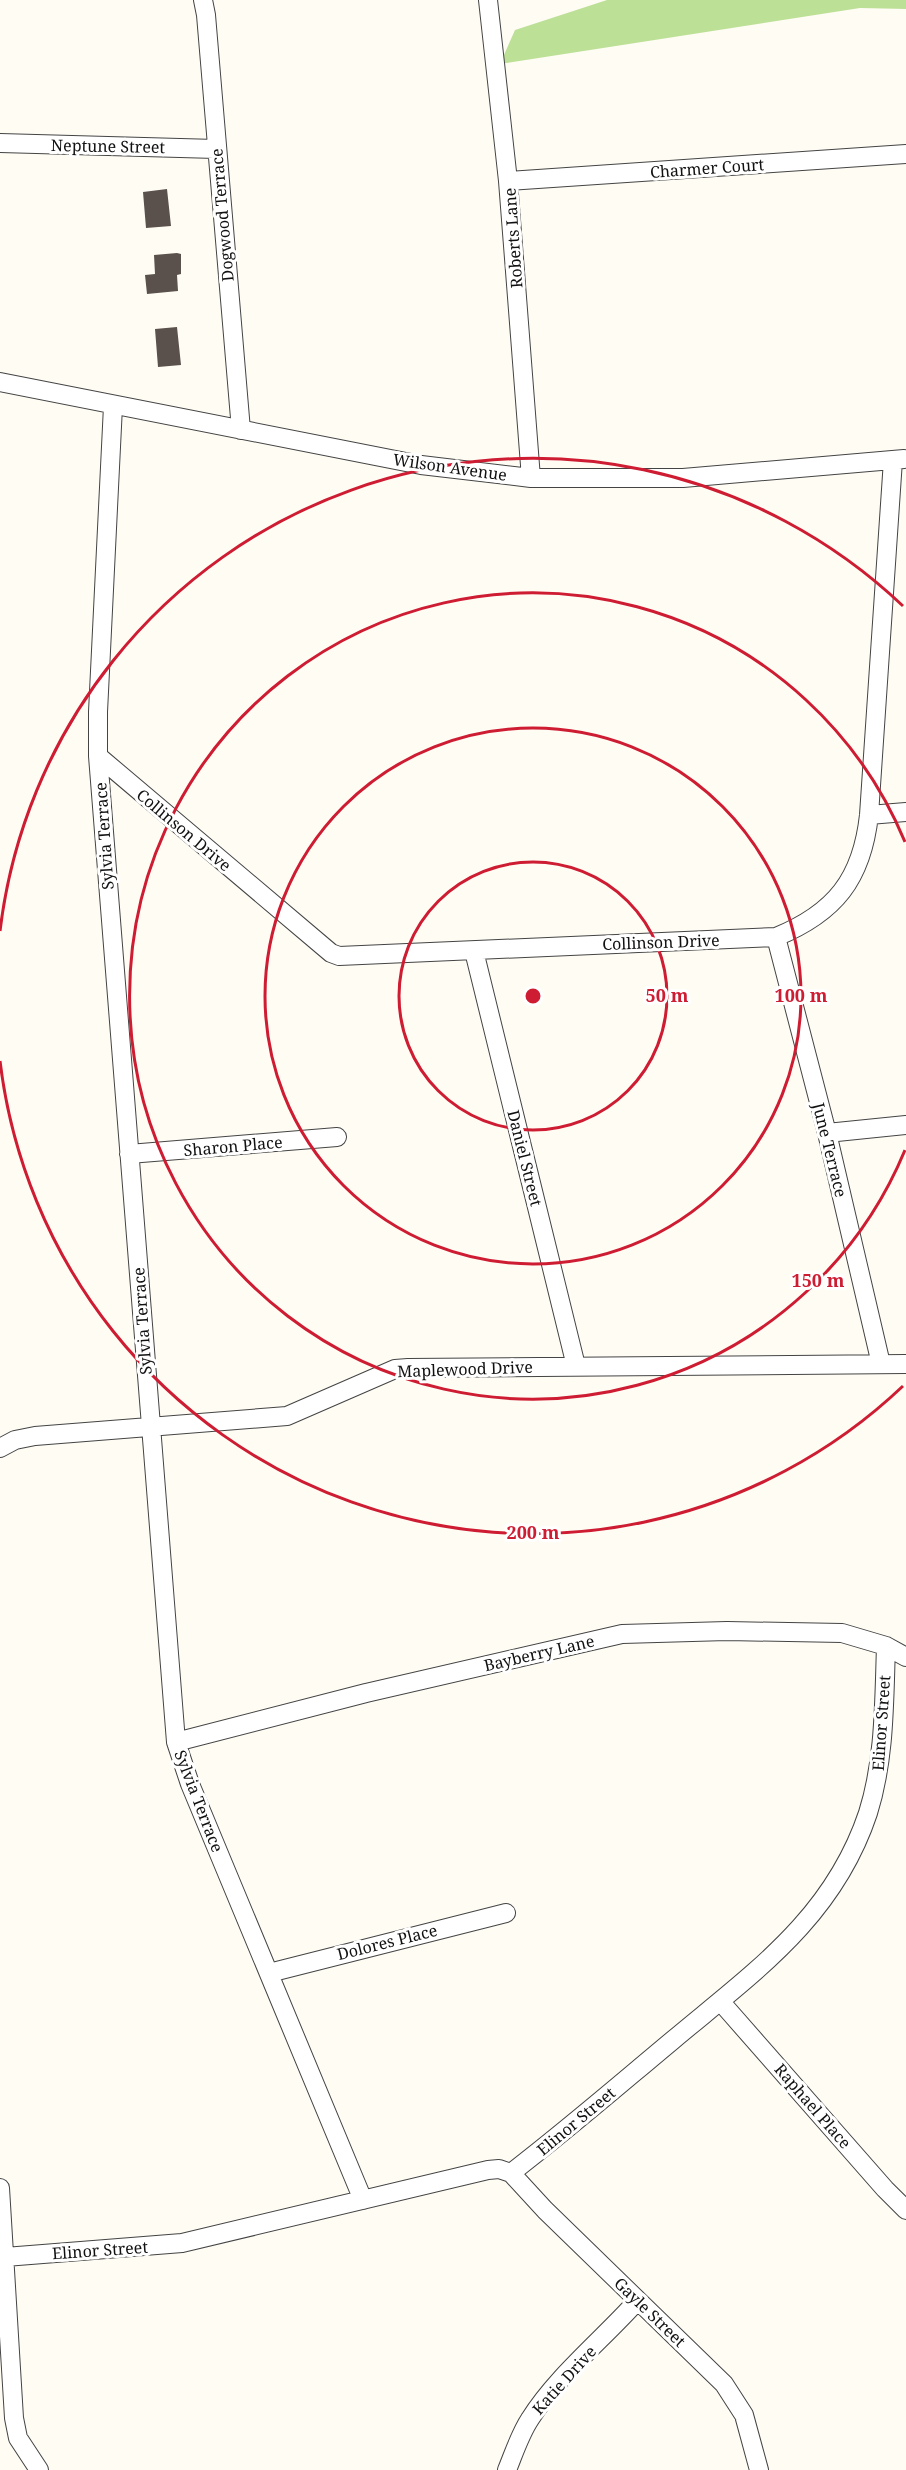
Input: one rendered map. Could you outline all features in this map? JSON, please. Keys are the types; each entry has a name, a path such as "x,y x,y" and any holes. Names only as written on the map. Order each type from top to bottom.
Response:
{"street":[{"name":"Dogwood Terrace","path":"203,0 241,430"},
{"name":"Roberts Lane","path":"488,0 508,181 531,477"},
{"name":"Neptune Street","path":"0,143 216,149"},
{"name":"Charmer Court","path":"508,181 906,154"},
{"name":"Wilson Avenue","path":"0,382 421,465 531,477 683,478 900,459"},
{"name":"Sylvia Terrace","path":"113,406 98,712 98,756 176,1742 190,1784 363,2200"},
{"name":"Collinson Drive","path":"98,756 331,953 339,956 776,937 814,917 836,898 851,879 863,853 869,815 900,459"},
{"path":"869,815 906,813"},
{"name":"June Terrace","path":"776,937 827,1133 881,1364"},
{"name":"Daniel Street","path":"474,951 576,1366"},
{"path":"827,1133 906,1125"},
{"name":"Sharon Place","path":"129,1154 337,1137"},
{"name":"Maplewood Drive","path":"0,1448 15,1440 35,1436 287,1416 395,1369 906,1364"},
{"name":"Bayberry Lane","path":"176,1742 366,1693 622,1634 727,1631 842,1633 886,1646 906,1657"},
{"name":"Elinor Street","path":"5,2257 182,2243 488,2170 499,2169 511,2173 550,2144 781,1949 810,1918 830,1890 853,1850 868,1812 880,1763 886,1646"},
{"name":"Dolores Place","path":"270,1972 506,1913"},
{"name":"Raphael Place","path":"720,2001 906,2210"},
{"name":"Gayle Street","path":"511,2173 545,2210 724,2384 744,2415 759,2470"},
{"path":"0,2188 14,2418 18,2438 39,2470"},
{"name":"Katie Drive","path":"507,2470 521,2435 531,2418 549,2395 637,2301"}],"green space":[{"path":"607,0 906,0 906,9 860,8 500,64 515,30"}],"building":[{"path":"167,189 171,226 146,228 143,192"},
{"path":"181,254 181,274 177,275 178,291 147,294 145,275 155,274 154,255"},
{"path":"177,327 181,365 158,367 155,329"}]}
